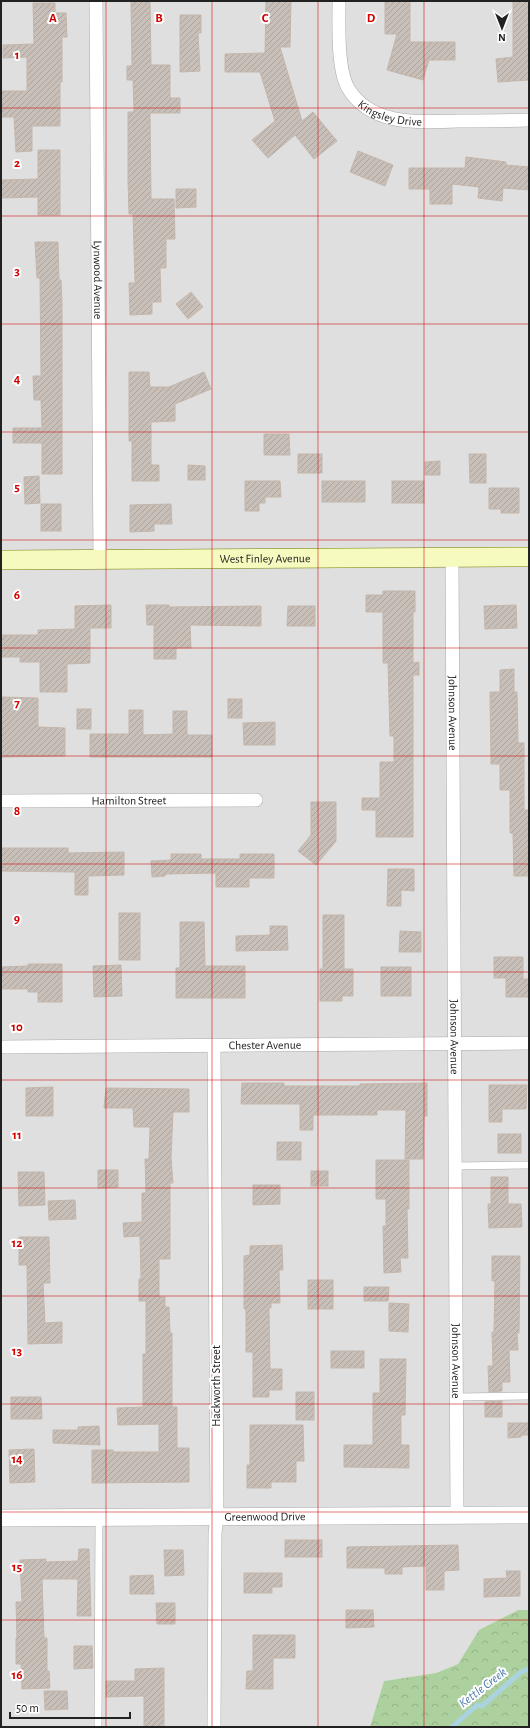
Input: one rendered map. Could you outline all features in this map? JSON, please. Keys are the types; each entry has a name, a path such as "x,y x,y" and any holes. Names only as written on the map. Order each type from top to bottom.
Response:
{"main road":[{"name":"West Finley Avenue","path":"1,560 529,557"}],"street":[{"name":"Lynwood Avenue","path":"96,1 100,560"},
{"name":"Kingsley Drive","path":"339,1 341,63 347,87 360,103 380,114 406,122 529,120"},
{"name":"Johnson Avenue","path":"452,558 457,1515"},
{"name":"Hamilton Street","path":"1,801 256,800"},
{"name":"Chester Avenue","path":"1,1047 529,1043"},
{"name":"Hackworth Street","path":"214,1045 217,1517 214,1533 214,1727"},
{"name":"Greenwood Drive","path":"1,1518 529,1515"}],"lane":[{"path":"455,1166 529,1165"},
{"path":"457,1397 529,1396"},
{"path":"98,1727 99,1518"}],"shaded area":[{"path":"1,1 529,1 529,1610 518,1610 479,1630 458,1664 436,1673 384,1681 370,1727 1,1727"}],"green space":[{"path":"518,1610 529,1610 529,1725 525,1727 370,1727 384,1681 436,1673 458,1664 479,1630"}],"building":[{"path":"131,1 150,1 151,65 170,65 170,98 180,98 180,113 150,113 151,199 174,199 175,239 166,239 166,268 160,268 161,302 152,302 152,314 130,315 129,283 135,283 133,214 129,214 128,180 128,112 134,112 133,80 127,80 127,66 132,66"},
{"path":"266,1 291,1 290,47 280,47 302,121 313,112 337,141 314,159 295,135 268,158 252,140 275,121 260,72 225,72 225,54 265,53"},
{"path":"385,1 410,1 410,42 455,42 455,60 429,60 423,80 387,70 397,34 385,34"},
{"path":"513,1 529,1 529,80 498,82 496,59 513,57"},
{"path":"33,3 55,3 55,13 66,13 67,37 62,37 60,126 32,126 32,151 16,152 14,117 1,117 1,91 27,91 27,57 3,58 3,45 34,44"},
{"path":"180,15 201,15 201,33 198,33 200,71 180,72"},
{"path":"38,150 60,150 60,215 38,215 38,197 1,198 1,180 38,179"},
{"path":"358,151 393,165 385,186 350,172"},
{"path":"466,157 506,162 506,165 529,167 529,190 503,188 502,201 478,198 479,187 452,184 452,204 430,204 430,189 409,189 409,168 465,168"},
{"path":"176,189 196,189 196,207 176,208"},
{"path":"35,242 58,242 59,280 61,280 62,305 62,474 42,474 42,443 13,443 13,428 42,428 41,400 34,400 33,376 41,376 40,278 37,278"},
{"path":"191,292 203,307 188,319 176,304"},
{"path":"129,372 149,372 150,387 169,387 204,372 211,389 175,404 175,421 151,422 151,465 159,465 159,481 132,481 132,441 129,441"},
{"path":"264,434 289,434 290,455 264,455"},
{"path":"298,454 322,454 322,473 298,473"},
{"path":"469,454 486,454 486,483 470,483"},
{"path":"440,461 440,475 425,475 425,462"},
{"path":"188,465 205,466 205,480 188,480"},
{"path":"39,476 40,503 25,504 24,477"},
{"path":"245,481 280,481 281,497 265,497 265,503 259,503 259,511 245,511"},
{"path":"322,481 365,481 365,502 322,502"},
{"path":"392,481 424,481 424,503 392,503"},
{"path":"489,488 519,488 519,513 501,513 501,509 489,509"},
{"path":"41,504 61,504 61,531 41,531"},
{"path":"171,504 172,524 154,524 154,531 130,532 130,505"},
{"path":"383,591 415,591 415,612 413,612 413,663 419,662 419,675 413,675 413,837 376,837 376,810 362,810 362,798 380,798 380,762 394,762 394,736 390,736 388,663 383,663 383,612 366,612 366,595 383,595"},
{"path":"111,605 111,628 90,628 90,663 67,664 67,692 40,692 40,662 20,662 20,657 1,657 1,635 38,635 38,630 75,629 75,606"},
{"path":"146,605 169,605 169,607 261,606 261,626 190,625 191,648 176,648 176,659 154,659 154,625 147,625"},
{"path":"516,605 517,628 485,629 484,606"},
{"path":"288,606 315,606 315,626 287,626"},
{"path":"514,669 514,692 517,692 518,743 524,743 524,810 529,810 529,876 514,876 513,833 510,833 510,790 500,790 500,764 491,764 490,692 500,692 500,670"},
{"path":"1,697 38,698 38,727 65,728 65,756 1,757"},
{"path":"228,699 242,699 242,718 228,718"},
{"path":"77,709 91,709 91,729 77,729"},
{"path":"129,710 143,710 143,735 173,734 173,711 187,711 187,735 212,735 212,757 90,757 90,734 129,734"},
{"path":"275,722 275,745 244,745 243,723"},
{"path":"311,802 336,802 336,841 316,865 298,851 311,835"},
{"path":"1,848 68,848 68,853 124,852 124,875 88,876 88,895 75,895 75,872 1,871"},
{"path":"171,854 201,854 201,859 240,859 240,854 274,854 274,878 249,878 249,887 216,887 216,873 165,874 165,876 152,877 151,861 171,860"},
{"path":"388,869 414,869 414,891 401,890 401,906 387,906"},
{"path":"119,913 140,913 140,960 119,960"},
{"path":"323,915 344,915 344,969 353,969 353,996 342,996 342,1001 320,1001 320,969 323,969"},
{"path":"180,922 204,922 205,966 245,966 245,998 176,998 176,968 180,968"},
{"path":"270,926 287,926 288,950 236,951 236,936 270,935"},
{"path":"400,931 421,932 421,952 399,952"},
{"path":"494,957 523,957 523,979 529,979 529,997 506,997 506,978 494,978"},
{"path":"28,964 62,964 62,1002 38,1002 38,992 28,992 28,989 1,989 1,967 28,966"},
{"path":"121,965 122,996 94,997 93,966"},
{"path":"381,967 411,967 411,996 381,996"},
{"path":"242,1083 284,1083 284,1086 360,1086 360,1084 427,1083 427,1116 424,1116 423,1159 405,1159 406,1110 377,1110 377,1115 313,1115 313,1130 300,1130 300,1104 241,1104"},
{"path":"489,1085 527,1085 526,1109 502,1109 502,1122 489,1122"},
{"path":"53,1087 53,1116 26,1116 26,1088"},
{"path":"106,1088 189,1089 189,1112 173,1112 171,1158 173,1183 170,1183 170,1259 159,1259 159,1297 165,1297 165,1307 169,1307 170,1333 172,1333 172,1407 177,1407 177,1448 189,1448 189,1482 92,1483 92,1450 113,1450 113,1452 159,1452 159,1424 118,1425 117,1408 143,1407 143,1354 146,1354 146,1301 139,1301 139,1279 141,1279 140,1236 124,1237 123,1223 142,1222 142,1193 146,1193 145,1159 149,1159 150,1127 134,1127 133,1108 104,1108"},
{"path":"498,1134 521,1134 521,1153 498,1153"},
{"path":"277,1142 301,1142 301,1160 277,1160"},
{"path":"376,1160 409,1160 409,1209 407,1209 408,1258 400,1258 401,1272 384,1273 383,1226 386,1226 386,1199 376,1199"},
{"path":"98,1170 118,1170 118,1187 98,1188"},
{"path":"311,1171 328,1171 328,1186 311,1186"},
{"path":"18,1172 44,1172 45,1205 19,1206"},
{"path":"491,1177 508,1177 508,1204 521,1204 522,1227 489,1228 488,1204 491,1204"},
{"path":"253,1185 280,1185 280,1204 253,1205"},
{"path":"75,1200 76,1219 49,1220 48,1201"},
{"path":"19,1237 49,1237 50,1283 43,1283 45,1323 62,1322 62,1343 28,1344 27,1265 19,1265"},
{"path":"282,1245 283,1270 279,1270 280,1303 271,1303 271,1308 269,1308 270,1369 282,1369 282,1390 269,1390 269,1397 253,1397 253,1352 246,1352 244,1256 250,1255 250,1246"},
{"path":"492,1256 520,1256 519,1333 517,1333 518,1350 509,1350 510,1382 502,1382 502,1391 489,1392 488,1366 493,1366 492,1332 494,1332 495,1281 492,1281"},
{"path":"308,1280 333,1280 333,1309 308,1309"},
{"path":"364,1287 389,1287 388,1301 364,1301"},
{"path":"389,1303 409,1304 408,1332 389,1331"},
{"path":"331,1351 364,1351 364,1368 331,1368"},
{"path":"380,1359 406,1359 405,1415 401,1415 401,1445 409,1445 409,1468 344,1467 344,1445 373,1445 373,1393 380,1393"},
{"path":"296,1392 314,1392 314,1420 296,1420"},
{"path":"11,1397 41,1397 42,1419 11,1419"},
{"path":"502,1401 502,1417 485,1417 485,1402"},
{"path":"508,1423 529,1423 529,1435 508,1438"},
{"path":"250,1425 303,1425 304,1461 296,1461 296,1482 271,1482 271,1488 247,1488 247,1465 250,1465"},
{"path":"99,1426 100,1445 53,1443 53,1430 78,1430 78,1427"},
{"path":"34,1449 35,1482 10,1483 9,1450"},
{"path":"285,1540 322,1540 322,1557 285,1557"},
{"path":"458,1545 459,1570 444,1571 444,1590 426,1590 426,1566 402,1567 402,1574 385,1574 385,1568 347,1568 347,1547"},
{"path":"79,1549 89,1549 91,1616 77,1616 78,1579 42,1579 44,1638 47,1638 47,1671 49,1671 50,1688 22,1689 21,1664 16,1664 16,1602 22,1602 20,1560 46,1559 46,1562 78,1561"},
{"path":"164,1550 183,1550 184,1575 165,1576"},
{"path":"506,1571 520,1571 520,1596 484,1597 484,1579 507,1578"},
{"path":"244,1573 282,1573 282,1587 272,1587 272,1593 244,1593"},
{"path":"153,1575 154,1594 130,1594 130,1576"},
{"path":"156,1603 175,1603 175,1624 157,1624"},
{"path":"346,1610 373,1610 374,1627 346,1628"},
{"path":"253,1635 295,1635 295,1658 273,1658 273,1689 246,1689 247,1671 253,1671"},
{"path":"74,1646 92,1646 93,1668 74,1669"},
{"path":"164,1668 164,1727 144,1727 144,1696 106,1697 106,1681 135,1681 135,1669"},
{"path":"44,1691 67,1691 68,1709 45,1710"}],"waterway":[{"name":"Kettle Creek","path":"452,1727 477,1705 482,1706 521,1672 529,1669"}]}
